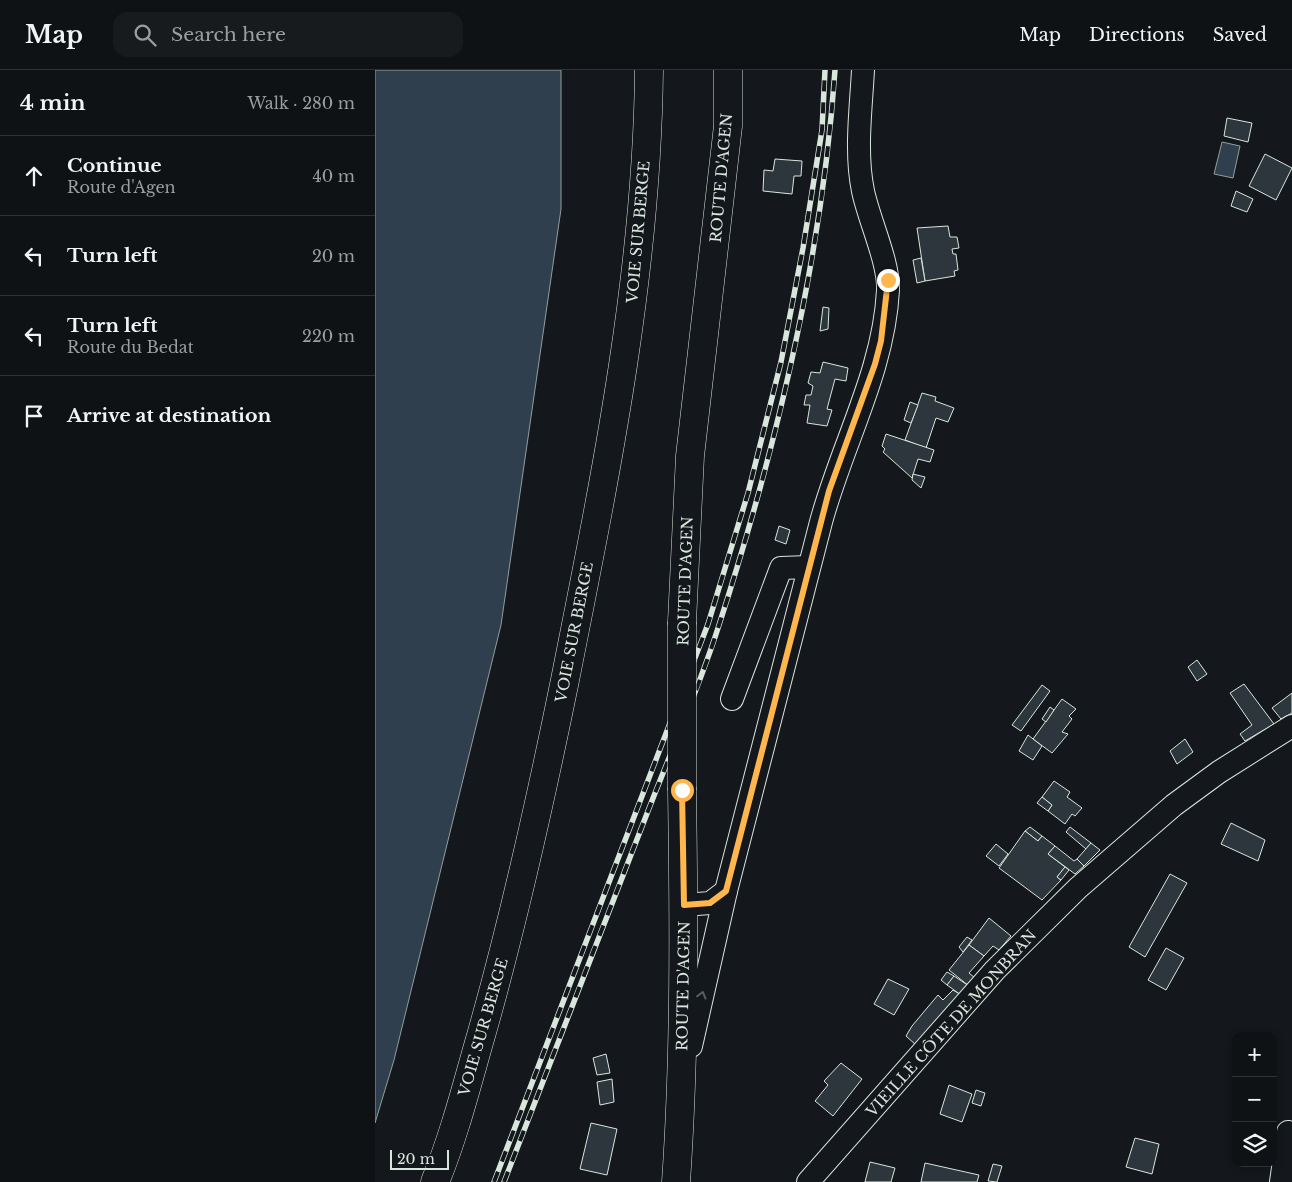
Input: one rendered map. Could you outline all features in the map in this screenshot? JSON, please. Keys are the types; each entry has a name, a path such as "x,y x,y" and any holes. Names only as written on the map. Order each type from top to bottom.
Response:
{"main road":[{"name":"VOIE SUR BERGE","path":"435,1182 449,1147 504,956 550,751 606,474 634,290 648,119 649,70"},
{"name":"ROUTE D'AGEN","path":"677,1182 682,1094 684,905 682,622 690,456 728,126 728,70"}],"street":[{"path":"682,1094 697,1014 714,951 726,891 829,491 875,364 888,291 888,280 863,190 859,149 863,70"},
{"path":"733,700 781,568 809,568"},
{"name":"VIEILLE CÔTE DE MONBRAN","path":"807,1182 995,970 1078,888 1174,805 1219,772 1292,726"},
{"path":"684,905 710,903 726,891"},
{"path":"1281,1182 1288,1132"}],"water":[{"path":"375,70 561,70 561,209 501,625 394,1060 375,1123"},
{"path":"1222,142 1240,146 1233,178 1214,174"}],"building":[{"path":"1227,118 1252,123 1248,142 1224,136"},
{"path":"1265,154 1292,168 1276,200 1249,186"},
{"path":"775,159 802,161 801,176 794,176 792,194 763,191 764,170 773,171"},
{"path":"1236,191 1253,199 1247,212 1231,206"},
{"path":"948,226 950,237 957,237 959,248 952,249 953,254 956,254 958,270 954,271 955,276 925,281 917,228"},
{"path":"921,258 925,281 917,283 913,260"},
{"path":"823,307 829,308 828,329 820,331"},
{"path":"823,362 848,368 846,381 835,379 827,409 832,410 827,426 807,423 810,405 804,405 806,395 811,395 813,386 808,383 811,372 820,373"},
{"path":"922,393 936,397 935,401 954,408 948,422 936,418 926,448 905,440"},
{"path":"910,402 918,405 911,423 904,420"},
{"path":"886,434 934,450 930,462 918,459 912,478 883,452 885,449 882,446"},
{"path":"913,474 925,477 921,488 912,480"},
{"path":"779,526 790,530 786,544 775,540"},
{"path":"1197,660 1207,674 1197,681 1188,667"},
{"path":"1244,684 1274,724 1245,741 1240,734 1252,725 1230,693"},
{"path":"1042,685 1050,691 1021,731 1012,725"},
{"path":"1292,693 1292,713 1281,719 1272,708"},
{"path":"1062,699 1076,709 1069,716 1072,719 1062,732 1068,734 1052,753 1033,739"},
{"path":"1050,707 1054,710 1046,722 1042,719"},
{"path":"1028,735 1042,746 1033,760 1019,751"},
{"path":"1185,739 1193,752 1177,764 1170,751"},
{"path":"1054,781 1070,792 1067,797 1082,808 1075,816 1072,814 1065,824 1048,811 1052,805 1042,797"},
{"path":"1042,797 1052,805 1048,811 1037,803"},
{"path":"1231,823 1265,840 1258,861 1221,844"},
{"path":"1030,827 1042,836 1038,841 1025,831"},
{"path":"1070,827 1091,843 1086,849 1066,832"},
{"path":"1025,831 1038,841 1042,836 1055,846 1048,854 1065,867 1057,877 1061,880 1042,900 999,868"},
{"path":"1091,843 1100,850 1084,866 1077,859"},
{"path":"996,844 1008,854 999,866 986,856"},
{"path":"1055,846 1074,861 1077,859 1084,866 1075,874 1048,854"},
{"path":"1065,867 1069,870 1061,880 1057,877"},
{"path":"1170,874 1187,883 1145,957 1129,947"},
{"path":"989,918 1011,936 999,950 993,946 984,956 969,945"},
{"path":"967,937 972,940 963,952 959,947"},
{"path":"969,945 984,956 969,973 975,978 969,986 949,970"},
{"path":"1166,948 1184,958 1166,990 1148,980"},
{"path":"947,972 954,976 947,985 941,980"},
{"path":"954,976 969,986 961,995 947,985"},
{"path":"888,979 909,989 894,1015 874,1004"},
{"path":"953,990 961,995 916,1045 906,1036 912,1026 938,995 943,1000"},
{"path":"606,1054 610,1073 597,1075 593,1058"},
{"path":"841,1063 862,1079 833,1116 815,1101 828,1085 824,1081"},
{"path":"612,1079 614,1102 600,1105 597,1082"},
{"path":"949,1085 972,1094 962,1122 940,1114"},
{"path":"976,1090 985,1093 981,1106 972,1103"},
{"path":"591,1123 617,1129 607,1175 580,1169"},
{"path":"1135,1138 1159,1144 1152,1174 1126,1167"},
{"path":"870,1162 895,1168 891,1182 865,1182"},
{"path":"925,1163 979,1175 977,1182 921,1182"},
{"path":"993,1164 1002,1166 997,1182 988,1181"}],"railway":[{"path":"494,1182 708,624 748,493 781,362 803,248 822,130 825,70"},
{"path":"504,1182 694,695 711,649 740,557 778,420 808,281 820,211 835,70"}],"route":[{"path":"682,790 684,905 710,903 726,891 829,491 865,395 877,357 881,341 888,280"}]}
